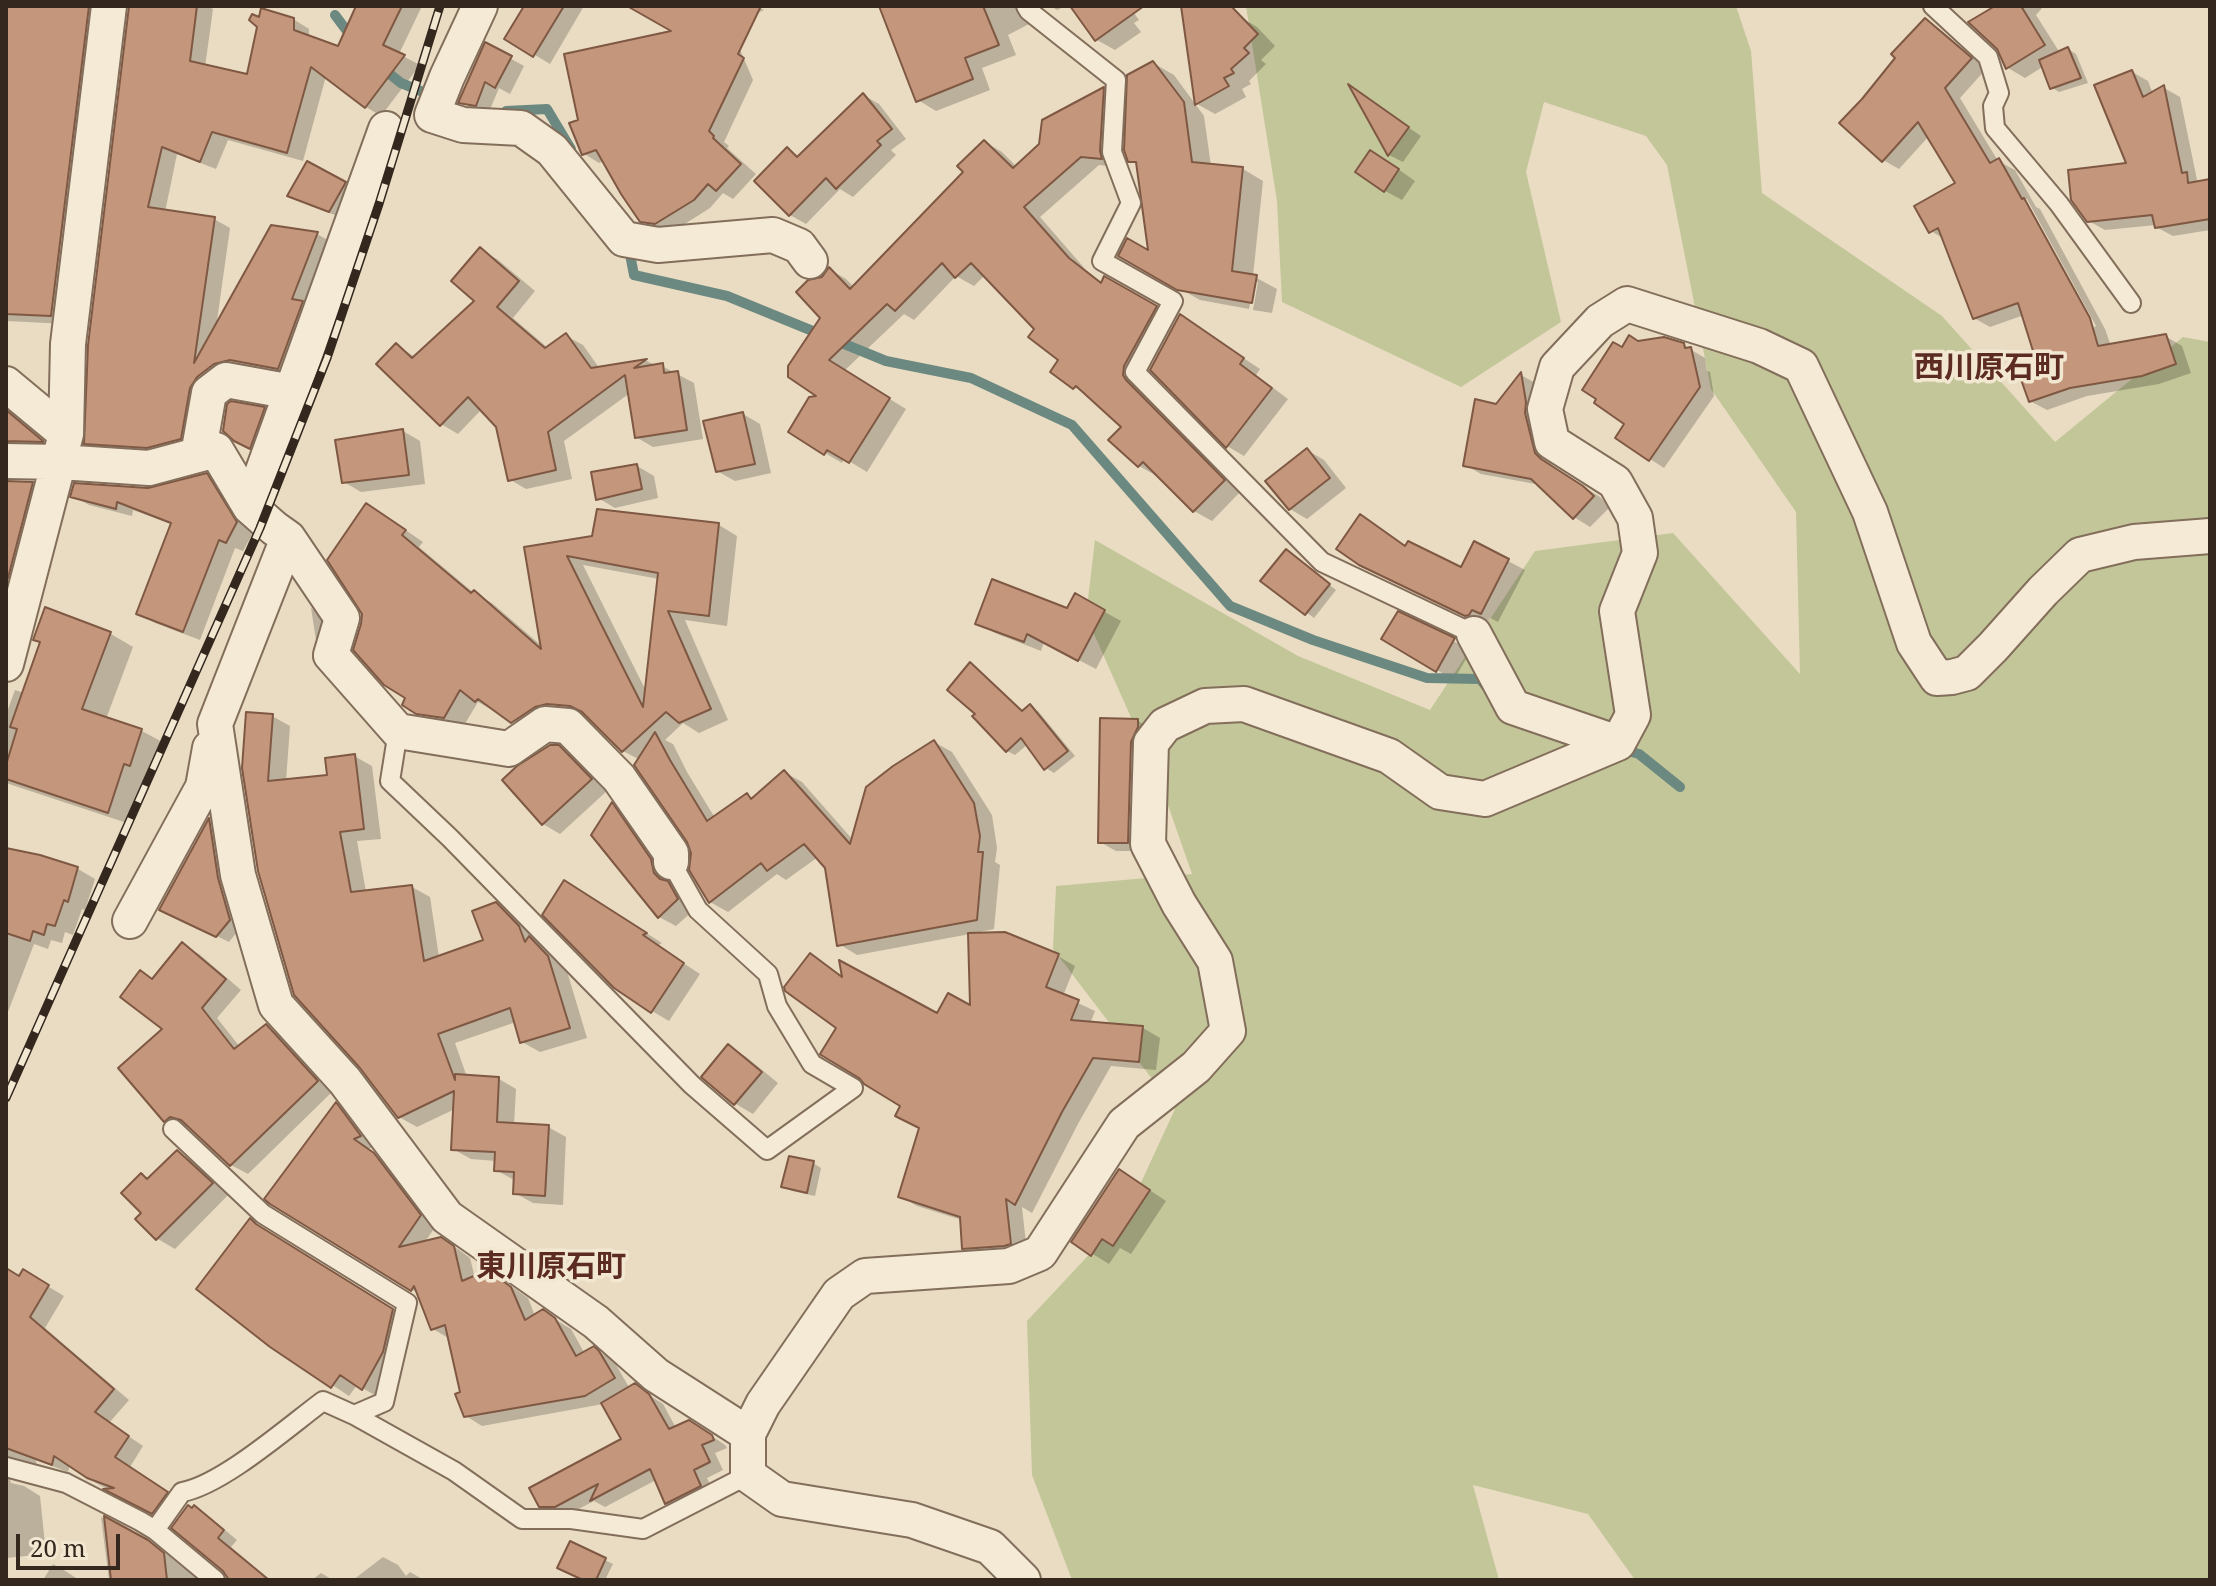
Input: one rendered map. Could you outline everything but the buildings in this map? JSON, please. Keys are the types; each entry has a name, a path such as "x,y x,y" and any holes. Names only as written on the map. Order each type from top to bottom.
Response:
{"street":[{"path":"6,664 63,448 68,344 109,6"},
{"path":"480,6 432,115 463,125 521,128 552,150 624,239 658,245 773,235 799,246 810,261"},
{"path":"250,507 386,129"},
{"path":"1023,1580 990,1547 912,1520 782,1499 748,1475 748,1434 763,1404 839,1294 865,1276 1009,1266 1040,1253 1124,1124 1196,1067 1228,1031 1215,961 1179,904 1148,844 1151,743 1165,725 1205,706 1244,704 1389,756 1440,792 1485,799 1618,743 1633,715 1617,611 1640,553 1635,518 1615,482 1552,442 1545,409 1557,367 1600,321 1627,304 1759,346 1801,366 1870,512 1914,643 1937,678 1967,673 2080,555 2134,542 2210,536"},
{"path":"198,455 209,393 226,380 292,392"},
{"path":"6,384 63,448"},
{"path":"6,461 63,448 149,468 216,450 250,507 288,538 342,618 331,655 398,731 509,749 545,724 568,726 619,778 671,853 671,862"},
{"path":"130,921 203,787 215,724 288,538"},
{"path":"1474,634 1513,707 1618,743"},
{"path":"215,724 238,875 276,1005 345,1081 447,1217 596,1322 656,1375 748,1434"}],"lane":[{"path":"1026,6 1116,80 1112,152 1131,203 1102,261 1173,301 1135,372 1322,562 1474,634"},
{"path":"1933,6 1988,57 1999,93 1993,106 1995,128 2059,204 2131,303"},
{"path":"398,731 390,781 692,1085 767,1150 853,1088 812,1064 777,1006 768,974 698,910 671,862"},
{"path":"173,1129 263,1214 407,1303 384,1402 354,1415"},
{"path":"155,1530 182,1492 196,1489 240,1463 323,1401 454,1471 522,1519 571,1519 643,1529 748,1475"},
{"path":"6,1467 66,1483 155,1530 215,1580"}],"green space":[{"path":"1246,6 1736,6 1751,51 1762,193 1942,316 2055,442 2183,337 2210,342 2210,1580 1635,1580 1588,1514 1473,1485 1499,1580 1072,1580 1032,1475 1027,1321 1126,1215 1175,1109 1053,949 1056,886 1192,874 1161,785 1086,616 1095,540 1298,656 1430,710 1535,551 1673,533 1800,674 1796,512 1711,389 1667,165 1646,136 1544,102 1526,172 1561,322 1461,387 1282,302 1277,201"}],"waterway":[{"path":"335,15 353,39"},
{"path":"381,67 401,83 433,96"},
{"path":"506,111 547,109 571,149"},
{"path":"628,244 634,275 727,296 886,361 971,378 1072,425 1230,606 1313,640 1427,678 1480,679 1488,689"},
{"path":"1618,748 1639,754 1680,787"}],"railway":[{"path":"6,1098 260,528 327,358 379,204 440,6"}],"district":[{"name":"西川原石町","path":"1989,368"},
{"name":"東川原石町","path":"551,1267"}]}
